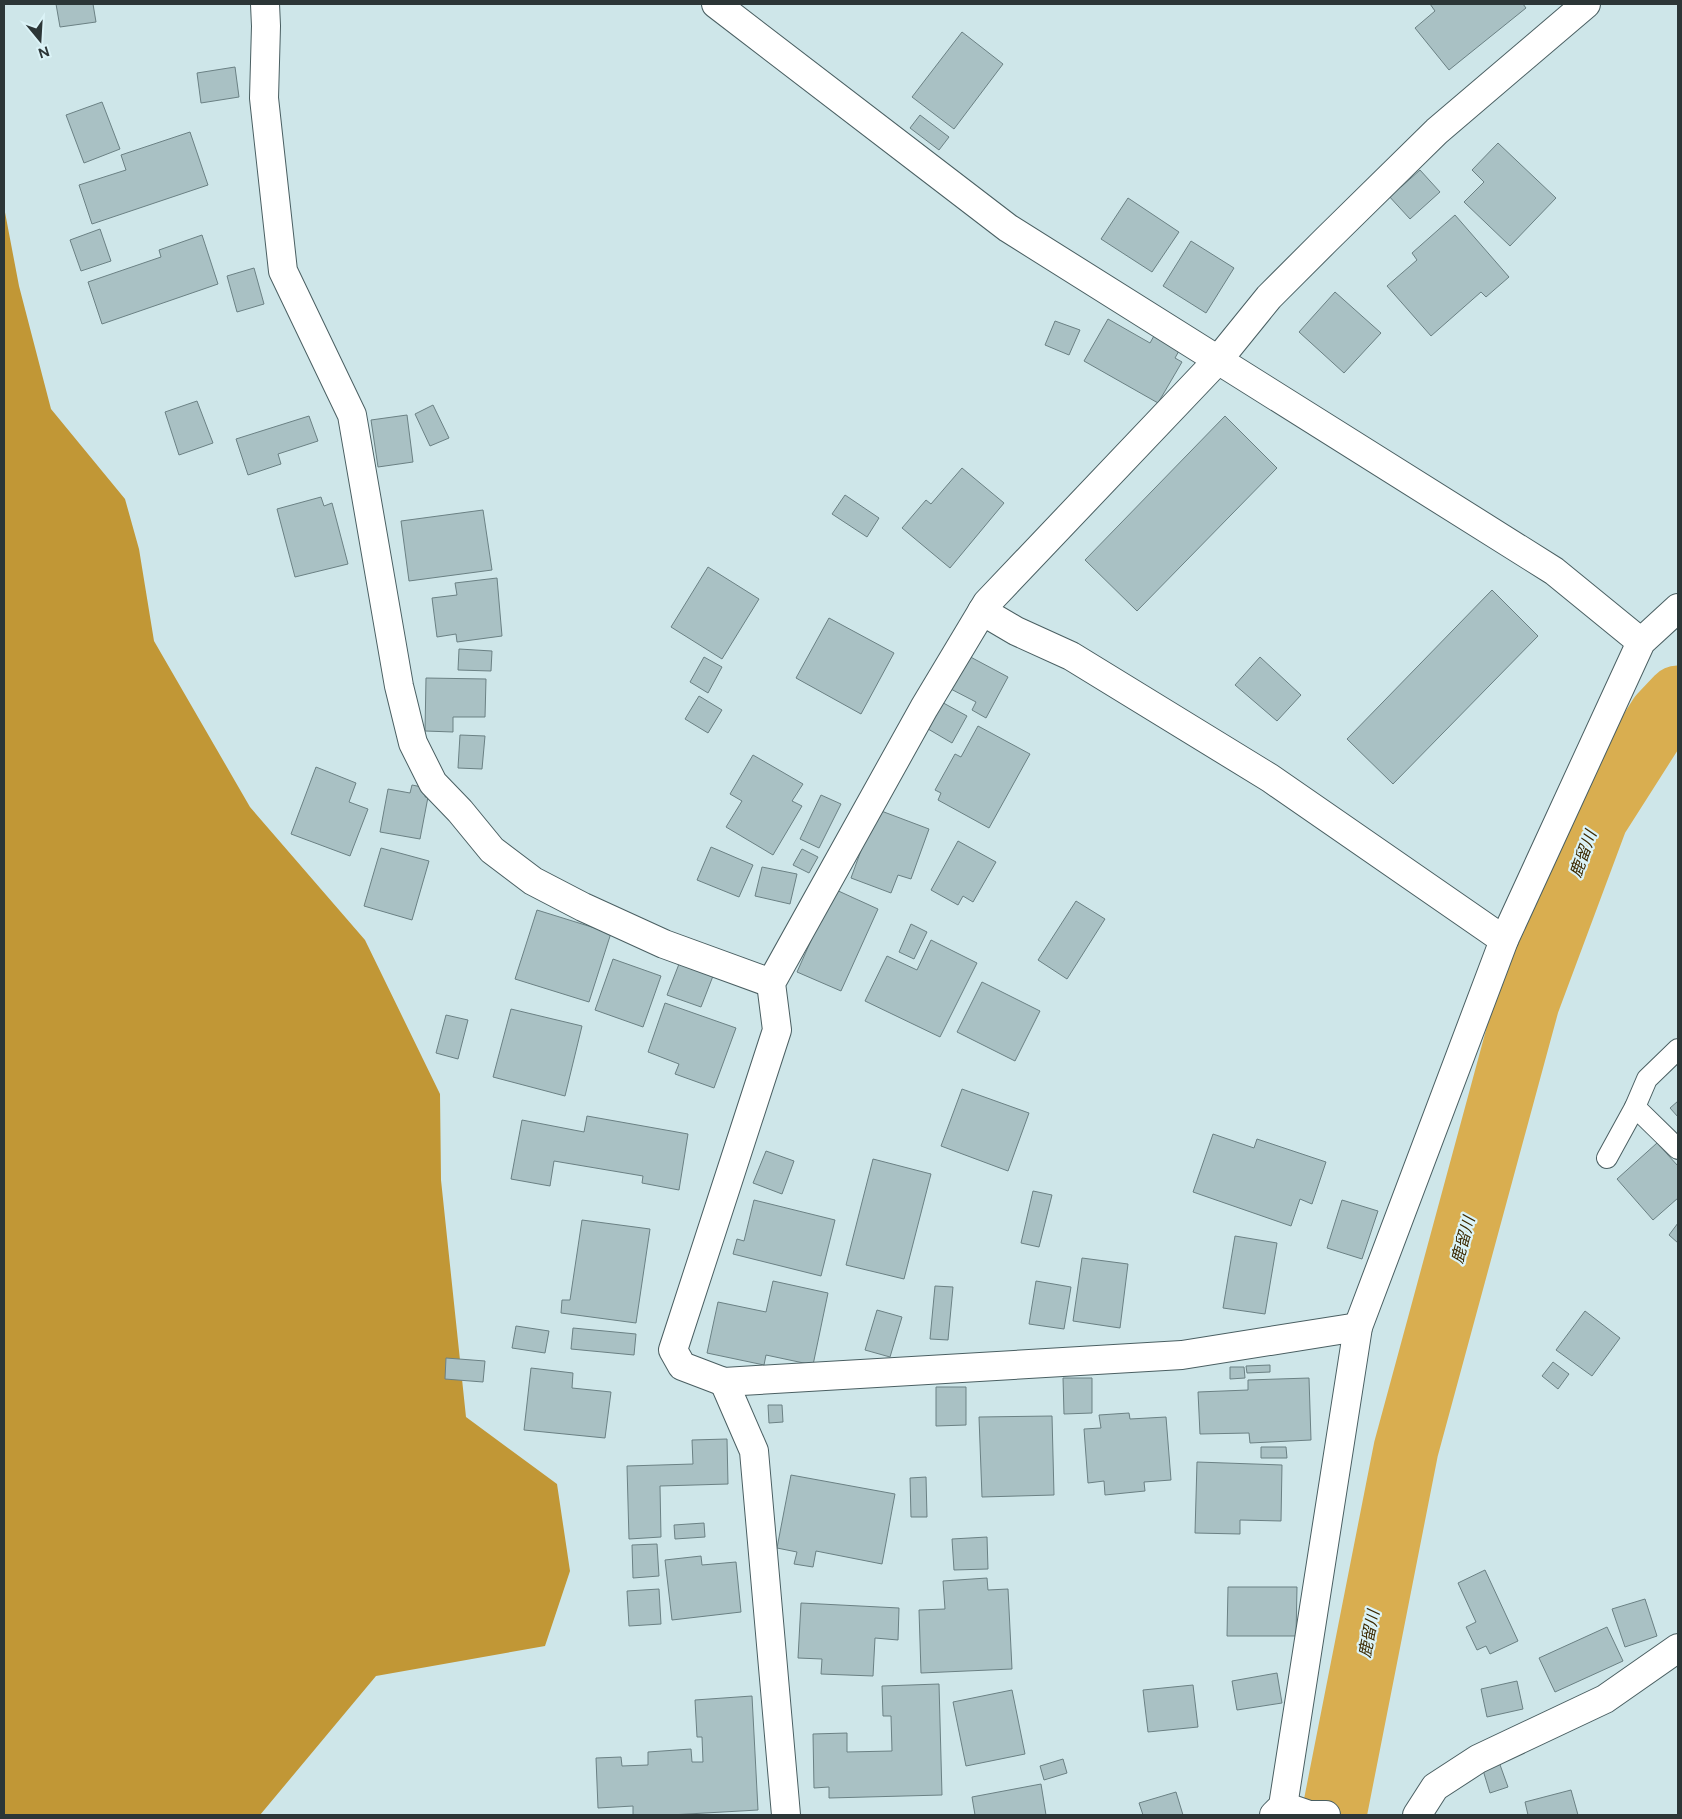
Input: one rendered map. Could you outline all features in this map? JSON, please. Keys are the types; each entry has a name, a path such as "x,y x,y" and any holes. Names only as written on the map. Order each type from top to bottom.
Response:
{"street":[{"path":"265,4 264,98 283,271 352,415 398,686 413,743 433,783 460,811 492,850 533,880 583,907 664,944 771,983"},
{"path":"716,4 1008,228 1554,571 1641,642"},
{"path":"1358,1327 1182,1355 724,1382 682,1366 674,1350 777,1030 771,983 924,708 987,603 1218,360 1269,297 1436,131 1586,4"},
{"path":"1326,1815 1279,1811 1358,1327 1504,940 1641,642 1678,608"},
{"path":"982,611 1016,631 1071,656 1270,778 1504,940"},
{"path":"724,1382 754,1451 786,1815"},
{"path":"1417,1815 1435,1787 1478,1759 1605,1699 1678,1648"}],"lane":[{"path":"1607,1158 1635,1107 1647,1079 1678,1049"},
{"path":"1635,1107 1678,1149"}],"shaded area":[{"path":"4,207 19,286 51,409 125,499 139,549 154,641 250,807 365,940 440,1094 441,1180 466,1417 557,1484 570,1571 545,1646 376,1676 260,1815 4,1815"}],"building":[{"path":"56,4 93,4 96,22 60,27"},
{"path":"1430,4 1523,4 1526,8 1449,70 1415,28 1435,11"},
{"path":"962,32 1003,64 954,129 912,97"},
{"path":"235,67 239,97 201,103 197,73"},
{"path":"102,102 120,149 84,163 66,115"},
{"path":"920,115 949,137 939,150 910,128"},
{"path":"190,132 208,185 92,224 79,185 126,170 121,155"},
{"path":"1498,143 1556,198 1510,246 1464,202 1484,182 1472,170"},
{"path":"1420,170 1440,192 1410,219 1387,194 1398,184 1401,187"},
{"path":"1128,198 1179,232 1152,272 1101,239"},
{"path":"1455,215 1509,277 1486,297 1481,292 1431,336 1387,286 1417,260 1412,253"},
{"path":"100,229 111,261 81,271 70,240"},
{"path":"202,235 218,284 102,324 88,282 161,257 159,250"},
{"path":"1191,241 1234,268 1206,313 1163,286"},
{"path":"254,268 264,304 237,312 227,276"},
{"path":"1335,292 1381,333 1344,373 1299,332"},
{"path":"1108,319 1150,343 1155,334 1180,349 1175,358 1182,362 1158,403 1084,361"},
{"path":"1055,321 1080,330 1069,355 1045,345"},
{"path":"197,401 213,443 179,455 165,412"},
{"path":"433,405 449,438 430,446 415,414"},
{"path":"407,415 413,462 378,467 371,420"},
{"path":"309,416 318,441 278,454 281,464 248,475 236,439"},
{"path":"1225,416 1277,468 1137,611 1085,560"},
{"path":"962,468 1004,503 950,568 902,528 926,500 931,504"},
{"path":"845,495 879,518 867,537 832,514"},
{"path":"321,497 324,506 332,503 348,564 295,577 277,509"},
{"path":"483,510 492,570 409,581 401,521"},
{"path":"708,567 759,599 722,659 671,627"},
{"path":"497,578 502,636 457,642 456,634 437,637 432,598 457,595 455,583"},
{"path":"1492,590 1538,636 1393,784 1347,739"},
{"path":"829,618 894,653 861,714 796,678"},
{"path":"459,649 492,651 491,671 458,670"},
{"path":"963,653 1008,677 986,718 972,710 976,702 945,686"},
{"path":"704,657 722,667 708,693 690,682"},
{"path":"1260,657 1301,695 1277,721 1235,685"},
{"path":"426,678 486,679 485,717 453,717 453,732 425,731"},
{"path":"699,696 722,710 708,733 685,719"},
{"path":"938,700 967,716 952,743 923,726"},
{"path":"978,726 1030,754 989,828 938,800 941,793 935,790 955,754 961,757"},
{"path":"460,735 485,736 482,769 458,768"},
{"path":"753,755 803,784 792,801 802,806 773,855 726,827 742,801 730,794"},
{"path":"316,767 356,783 349,802 368,809 350,856 291,834"},
{"path":"412,785 427,788 425,797 428,797 420,839 380,832 388,789 410,793"},
{"path":"821,795 841,804 819,848 800,839"},
{"path":"876,809 929,829 911,879 898,875 891,893 851,878"},
{"path":"958,841 996,862 973,902 963,896 958,905 931,890"},
{"path":"711,847 753,865 739,897 697,880"},
{"path":"381,848 429,861 412,920 364,906"},
{"path":"802,849 818,857 809,873 793,865"},
{"path":"762,867 797,874 790,904 755,896"},
{"path":"834,889 878,909 841,991 797,972"},
{"path":"1076,901 1105,919 1067,979 1038,960"},
{"path":"537,910 611,933 589,1002 515,979"},
{"path":"911,924 927,932 914,959 899,952"},
{"path":"931,940 977,963 940,1037 865,1001 887,956 917,970"},
{"path":"613,959 661,976 643,1027 595,1010"},
{"path":"679,964 713,976 701,1007 667,995"},
{"path":"982,982 1040,1011 1015,1061 957,1032"},
{"path":"665,1003 736,1028 714,1088 675,1074 679,1064 648,1052"},
{"path":"511,1009 582,1026 565,1096 493,1077"},
{"path":"446,1015 468,1020 458,1059 436,1053"},
{"path":"962,1089 1029,1113 1008,1171 941,1146"},
{"path":"1678,1101 1678,1117 1670,1108"},
{"path":"587,1116 688,1134 679,1190 642,1183 643,1176 554,1161 550,1186 511,1179 522,1120 584,1132"},
{"path":"1213,1134 1254,1148 1257,1139 1326,1162 1312,1204 1300,1199 1291,1226 1193,1192"},
{"path":"1657,1143 1678,1166 1678,1198 1653,1220 1617,1179"},
{"path":"766,1151 794,1161 782,1194 753,1183"},
{"path":"873,1159 931,1174 904,1279 846,1265"},
{"path":"1033,1191 1052,1195 1039,1247 1021,1243"},
{"path":"754,1200 835,1220 821,1276 733,1254 737,1239 744,1241"},
{"path":"1342,1200 1378,1211 1362,1259 1327,1248"},
{"path":"582,1220 650,1229 636,1323 561,1313 562,1300 570,1300"},
{"path":"1678,1223 1678,1243 1669,1235"},
{"path":"1235,1236 1277,1243 1265,1314 1223,1308"},
{"path":"1082,1258 1128,1264 1120,1328 1073,1321"},
{"path":"773,1281 828,1293 813,1365 766,1355 764,1365 707,1353 718,1302 766,1312"},
{"path":"1036,1281 1071,1287 1064,1329 1029,1324"},
{"path":"935,1286 953,1287 948,1340 930,1339"},
{"path":"877,1310 902,1317 890,1357 865,1350"},
{"path":"1585,1311 1620,1338 1592,1376 1556,1350"},
{"path":"516,1326 549,1331 545,1353 512,1348"},
{"path":"573,1328 636,1334 634,1355 571,1349"},
{"path":"446,1358 485,1361 483,1382 445,1379"},
{"path":"1553,1362 1569,1374 1558,1389 1542,1376"},
{"path":"1270,1365 1270,1372 1247,1373 1246,1366"},
{"path":"1230,1367 1244,1367 1245,1378 1230,1379"},
{"path":"531,1368 573,1373 572,1388 611,1392 605,1438 524,1430"},
{"path":"1063,1378 1092,1378 1092,1413 1064,1414"},
{"path":"1309,1378 1311,1440 1250,1443 1249,1433 1200,1434 1198,1392 1248,1390 1248,1380"},
{"path":"936,1387 966,1387 966,1425 936,1426"},
{"path":"768,1405 782,1405 783,1422 769,1423"},
{"path":"1129,1413 1130,1419 1166,1417 1171,1480 1144,1482 1145,1491 1105,1495 1104,1481 1088,1483 1084,1429 1101,1428 1099,1415"},
{"path":"1052,1416 1054,1495 982,1497 979,1417"},
{"path":"727,1439 728,1484 660,1486 661,1537 629,1539 627,1466 693,1464 692,1440"},
{"path":"1261,1447 1286,1447 1287,1458 1261,1458"},
{"path":"1197,1462 1282,1465 1281,1521 1240,1520 1240,1534 1195,1533"},
{"path":"791,1475 895,1494 882,1564 816,1551 813,1567 794,1564 797,1552 777,1548"},
{"path":"926,1477 927,1517 911,1517 910,1478"},
{"path":"704,1523 705,1537 675,1539 674,1525"},
{"path":"987,1537 988,1569 954,1570 952,1539"},
{"path":"657,1544 659,1576 633,1578 632,1545"},
{"path":"701,1556 702,1565 736,1562 741,1612 672,1620 665,1560"},
{"path":"1485,1570 1518,1641 1490,1654 1486,1646 1477,1650 1466,1627 1476,1622 1458,1583"},
{"path":"987,1578 988,1590 1008,1589 1012,1669 921,1673 919,1610 945,1609 943,1581"},
{"path":"1228,1587 1297,1587 1296,1636 1227,1636"},
{"path":"659,1589 661,1624 629,1626 627,1591"},
{"path":"1645,1599 1657,1636 1625,1647 1612,1609"},
{"path":"801,1603 899,1608 898,1640 875,1638 873,1676 821,1674 822,1659 798,1658"},
{"path":"1607,1627 1623,1661 1555,1692 1539,1658"},
{"path":"1277,1673 1282,1703 1237,1710 1232,1681"},
{"path":"1517,1681 1523,1709 1487,1717 1481,1689"},
{"path":"939,1684 942,1795 829,1798 829,1787 814,1788 813,1734 847,1733 847,1752 892,1751 891,1716 883,1716 882,1686"},
{"path":"1193,1685 1198,1727 1148,1732 1143,1690"},
{"path":"1012,1690 1025,1754 966,1766 953,1702"},
{"path":"752,1696 758,1810 633,1815 633,1806 598,1808 596,1758 621,1757 622,1766 648,1765 648,1752 691,1749 692,1762 703,1762 702,1737 697,1737 695,1700"},
{"path":"1063,1759 1067,1773 1044,1780 1040,1766"},
{"path":"1499,1762 1508,1787 1490,1793 1482,1767"},
{"path":"1041,1784 1046,1815 975,1815 972,1797"},
{"path":"1571,1790 1578,1815 1528,1815 1525,1802"},
{"path":"1176,1792 1183,1815 1143,1815 1139,1803"}],"waterway":[{"name":"鹿留川","path":"1334,1815 1406,1449 1527,1003 1596,818 1661,716 1678,698"}]}
